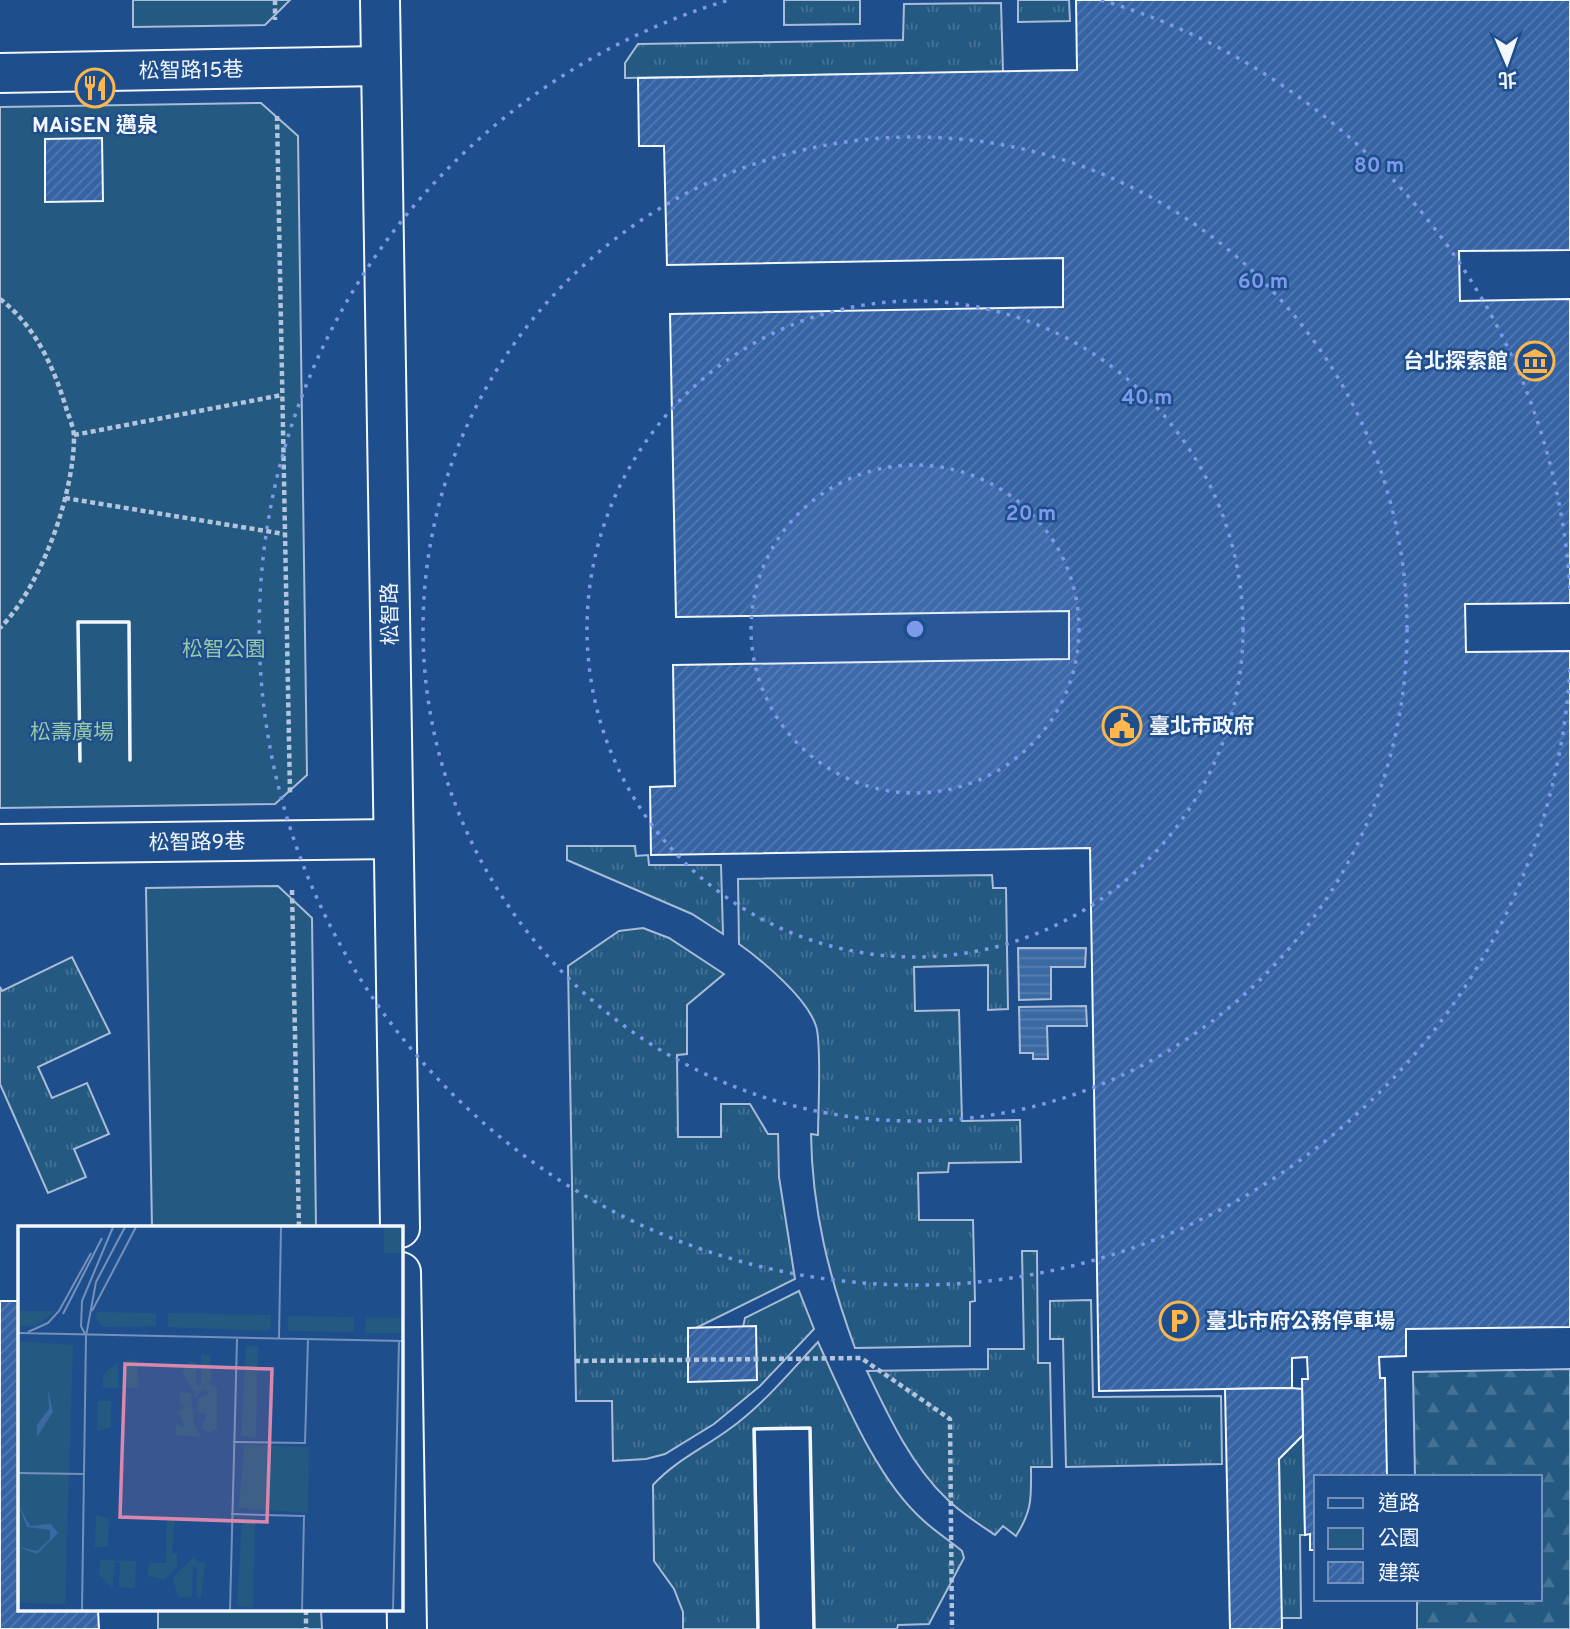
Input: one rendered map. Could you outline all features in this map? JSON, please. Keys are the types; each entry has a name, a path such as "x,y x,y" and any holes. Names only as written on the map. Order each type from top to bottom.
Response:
{"street":[{"name":"松智路","path":"380,0 400,1226"},
{"name":"松智路15巷","path":"0,73 381,66"},
{"name":"松智路9巷","path":"0,844 393,839"},
{"path":"402,1332 407,1629"}],"path":[{"path":"275,0 299,1226"},
{"path":"0,299 14,310 55,368 74,435 65,498 40,569 0,628"},
{"path":"74,435 282,395"},
{"path":"65,498 284,534"},
{"path":"575,1361 861,1358 950,1419 952,1629"}],"green space":[{"path":"133,0 290,0 265,25 133,27"},
{"path":"784,0 860,0 860,24 784,25"},
{"path":"1018,0 1069,0 1070,21 1018,22"},
{"path":"1001,3 1003,72 625,78 625,63 638,44 903,40 904,4"},
{"path":"261,103 298,136 307,775 275,804 0,808 0,107"},
{"path":"567,846 635,846 636,856 648,855 649,865 721,865 723,934 692,914 567,860"},
{"path":"992,875 993,888 1006,888 1008,1009 988,1010 988,965 914,967 915,1011 959,1010 962,1121 1020,1120 1021,1162 949,1163 948,1172 918,1173 919,1220 973,1220 975,1301 970,1302 970,1346 855,1348 830,1269 815,1190 811,1134 818,1135 819,1062 816,1026 794,992 772,970 739,944 738,879"},
{"path":"278,886 312,918 316,1226 152,1226 146,888"},
{"path":"643,928 669,938 724,974 687,1005 687,1054 677,1055 678,1137 721,1137 721,1104 750,1104 768,1134 778,1134 779,1177 795,1279 696,1328 743,1327 745,1318 799,1291 814,1329 760,1386 714,1424 665,1454 646,1459 613,1461 612,1401 576,1401 568,966 619,931"},
{"path":"72,957 110,1033 38,1067 52,1098 87,1083 109,1134 74,1149 86,1177 48,1193 0,1084 0,987 2,991"},
{"path":"1022,1251 1037,1251 1038,1363 1050,1363 1052,1467 1031,1467 1030,1503 1026,1518 1016,1536 1003,1526 995,1535 952,1504 922,1471 901,1439 867,1371 988,1369 988,1349 1024,1349"},
{"path":"1091,1300 1093,1397 1221,1396 1222,1464 1066,1467 1063,1339 1050,1339 1050,1301"},
{"path":"818,1342 863,1437 891,1484 924,1521 962,1551 964,1558 929,1624 898,1625 897,1629 814,1629 810,1429 755,1429 758,1629 683,1629 683,1612 674,1589 654,1561 653,1485 670,1469 728,1430 752,1410"},
{"path":"1570,1369 1570,1629 1417,1629 1417,1601 1542,1601 1542,1475 1415,1475 1413,1372"},
{"path":"1303,1435 1305,1535 1300,1535 1301,1618 1281,1618 1279,1459"},
{"path":"158,1612 321,1612 322,1629 158,1629"}],"shaded area":[{"path":"1018,948 1086,948 1085,967 1051,967 1051,999 1019,1000"},
{"path":"1086,1006 1087,1026 1047,1026 1048,1059 1033,1059 1033,1053 1020,1053 1019,1007"}],"building":[{"name":"臺北市政府","path":"1076,0 1570,0 1570,250 1459,251 1460,301 1570,299 1570,603 1465,604 1466,652 1570,651 1570,1327 1406,1329 1406,1356 1379,1357 1380,1378 1385,1378 1387,1475 1314,1475 1314,1550 1310,1550 1310,1534 1305,1535 1302,1379 1308,1379 1307,1357 1292,1358 1292,1388 1099,1391 1090,848 651,855 650,787 675,786 673,665 1069,659 1069,611 676,617 670,314 1063,307 1063,258 667,265 664,146 639,146 638,78 1077,70"},
{"path":"102,138 103,201 45,202 45,139"},
{"path":"0,1301 18,1301 18,1612 98,1612 99,1629 0,1629"},
{"path":"756,1326 757,1380 688,1382 688,1328"},
{"path":"1225,1389 1302,1389 1303,1435 1279,1459 1282,1629 1230,1629"}],"wall":[{"path":"80,761 78,622 129,622 130,760"},
{"path":"758,1629 754,1429 810,1428 814,1629"}],"place":[{"name":"MAiSEN 邁泉","path":"95,88"},
{"name":"台北探索館","path":"1535,361"},
{"name":"臺北市政府","path":"1122,726"},
{"name":"臺北市府公務停車場","path":"1179,1321"}],"park label":[{"name":"松智公園","path":"224,649"},
{"name":"松壽廣場","path":"72,732"}]}
